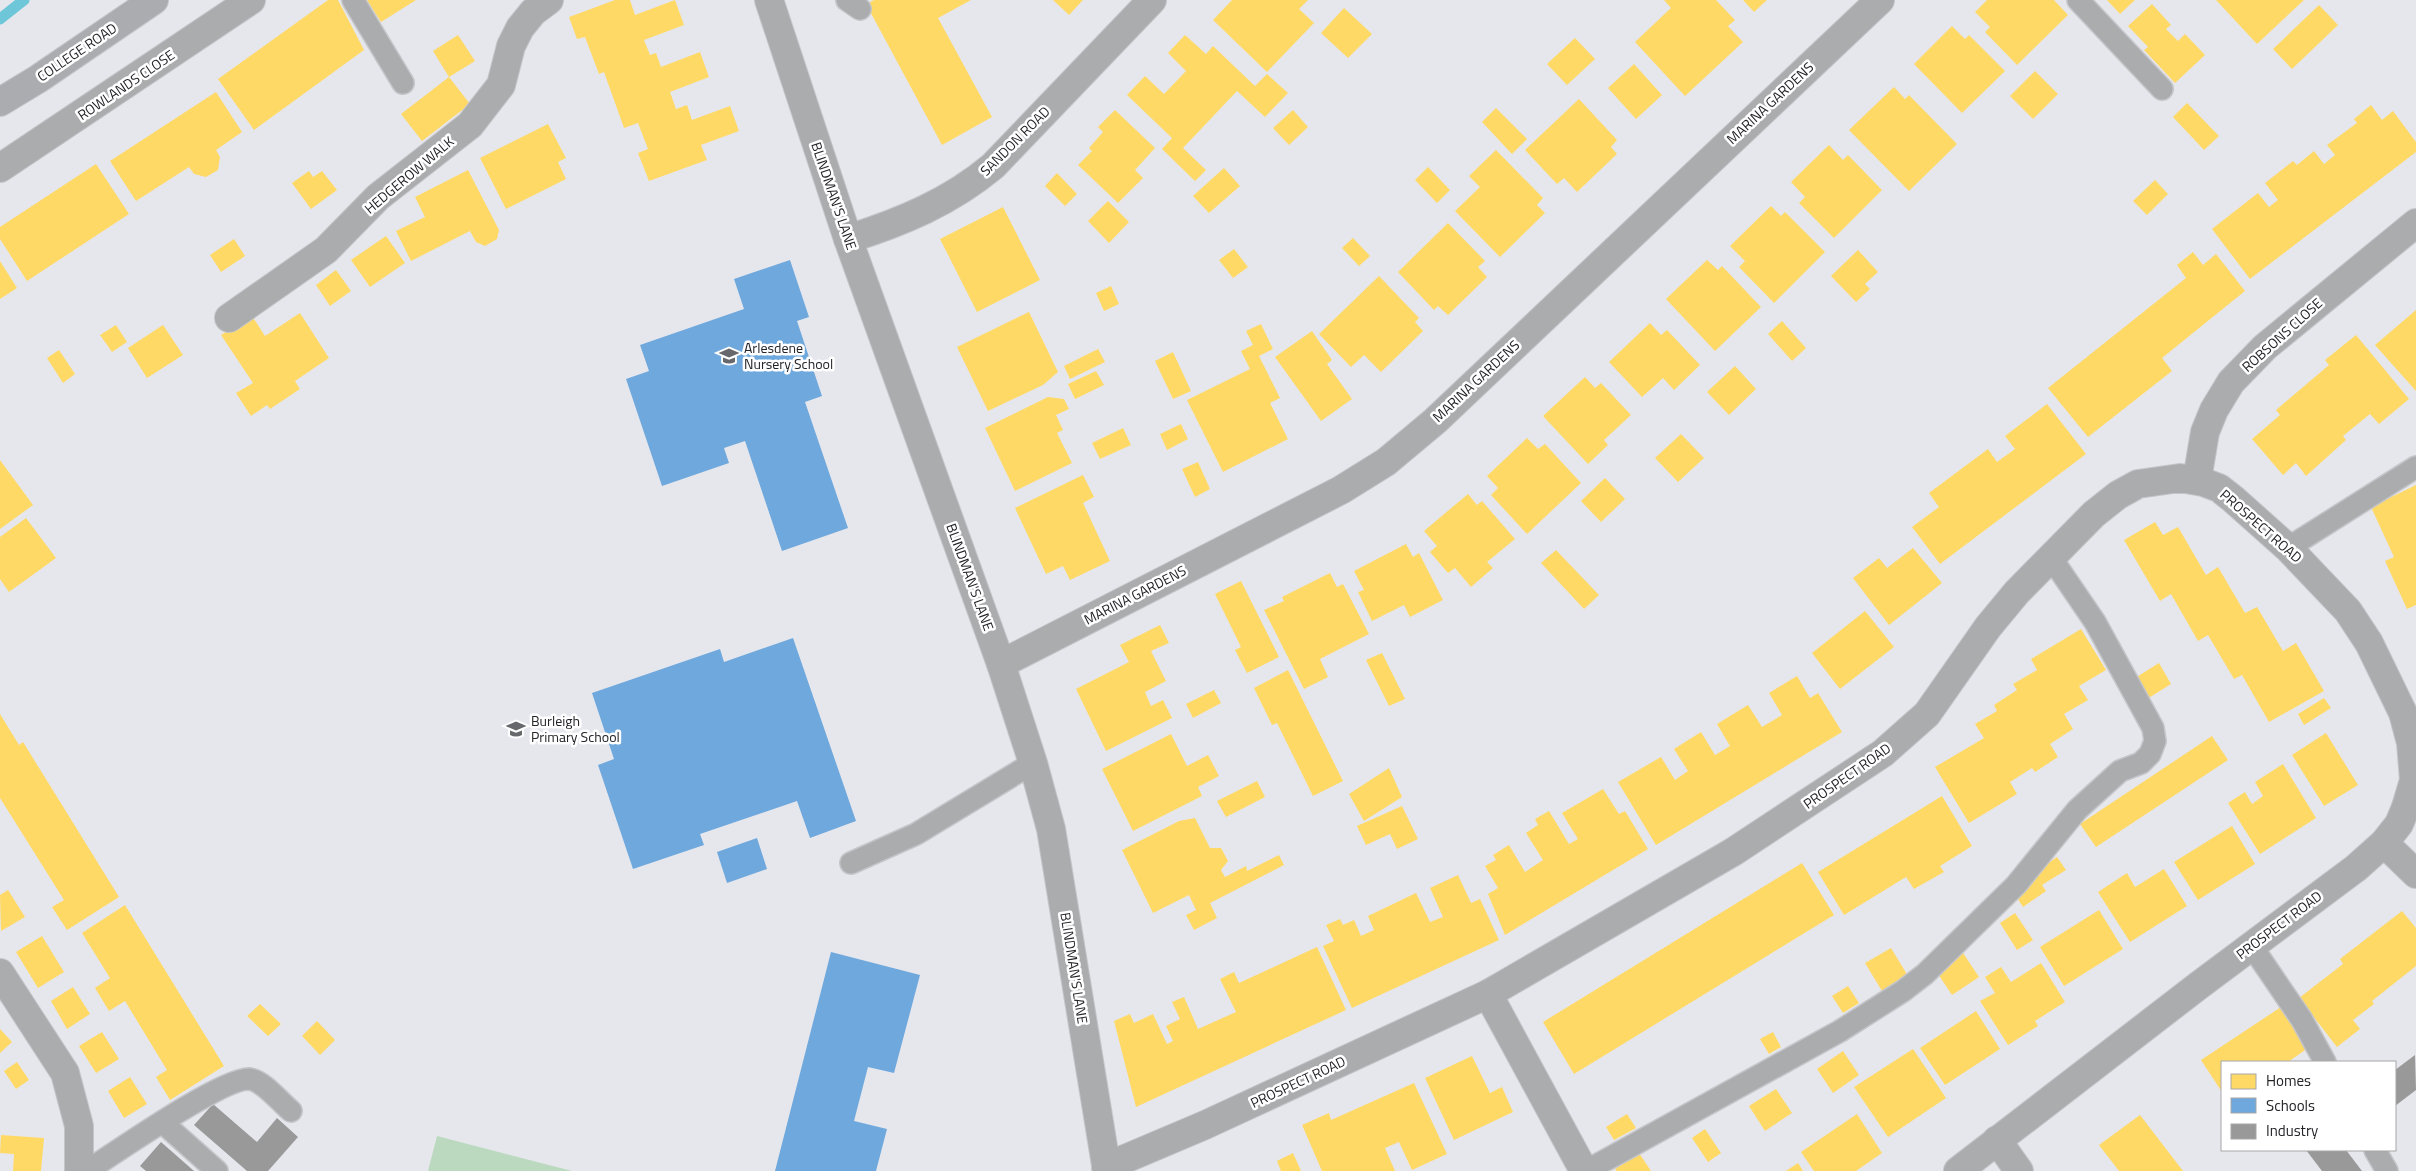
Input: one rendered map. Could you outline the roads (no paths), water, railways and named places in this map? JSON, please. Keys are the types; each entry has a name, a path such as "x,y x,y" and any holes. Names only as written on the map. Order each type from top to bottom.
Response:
{"main road":[{"name":"COLLEGE ROAD","path":"0,102 38,79 154,0"}],"street":[{"name":"ROWLANDS CLOSE","path":"0,168 251,0"},
{"name":"HEDGEROW WALK","path":"229,318 326,250 378,197 470,125 501,85 511,46 520,28 533,12 549,0"},
{"name":"BLINDMAN'S LANE","path":"769,0 848,239 1001,664 1033,763 1051,829 1107,1169"},
{"name":"SANDON ROAD","path":"848,239 913,216 942,202 971,184 993,166 1152,0"},
{"name":"MARINA GARDENS","path":"1001,664 1340,490 1386,462 1435,421 1880,0"},
{"name":"ROBSONS CLOSE","path":"2197,480 2205,432 2214,410 2230,382 2265,347 2416,223"},
{"name":"PROSPECT ROAD","path":"1107,1169 1488,994 1733,852 1883,753 1926,714 1988,627 2050,556 2094,514 2118,495 2138,484 2180,478 2197,480 2219,488 2233,498 2288,548 2348,611 2369,643 2400,706 2411,743 2414,780 2411,806 2384,843 2356,868 2251,945 1958,1171"},
{"path":"2384,843 2416,874"},
{"path":"0,973 65,1074 79,1126 79,1171"},
{"path":"1488,994 1585,1171"},
{"path":"1997,1140 2020,1171"}],"lane":[{"path":"352,0 403,83"},
{"path":"2078,0 2162,89"},
{"path":"2288,548 2416,467"},
{"path":"1585,1171 1811,1047 1903,991 1925,974 2016,886 2083,804 2120,772 2141,763 2150,754 2155,741 2153,728 2095,622 2050,556"},
{"path":"851,863 916,834 1033,763"},
{"path":"2251,945 2302,1020 2324,1061"},
{"path":"87,1171 210,1093 239,1080 251,1079 261,1084 290,1111"},
{"path":"164,1123 217,1171"},
{"path":"2376,1151 2387,1171"}],"waterway":[{"path":"0,19 24,0"}],"place":[{"name":"Arlesdene Nursery School","path":"729,356"},
{"name":"Burleigh Primary School","path":"516,729"}]}
